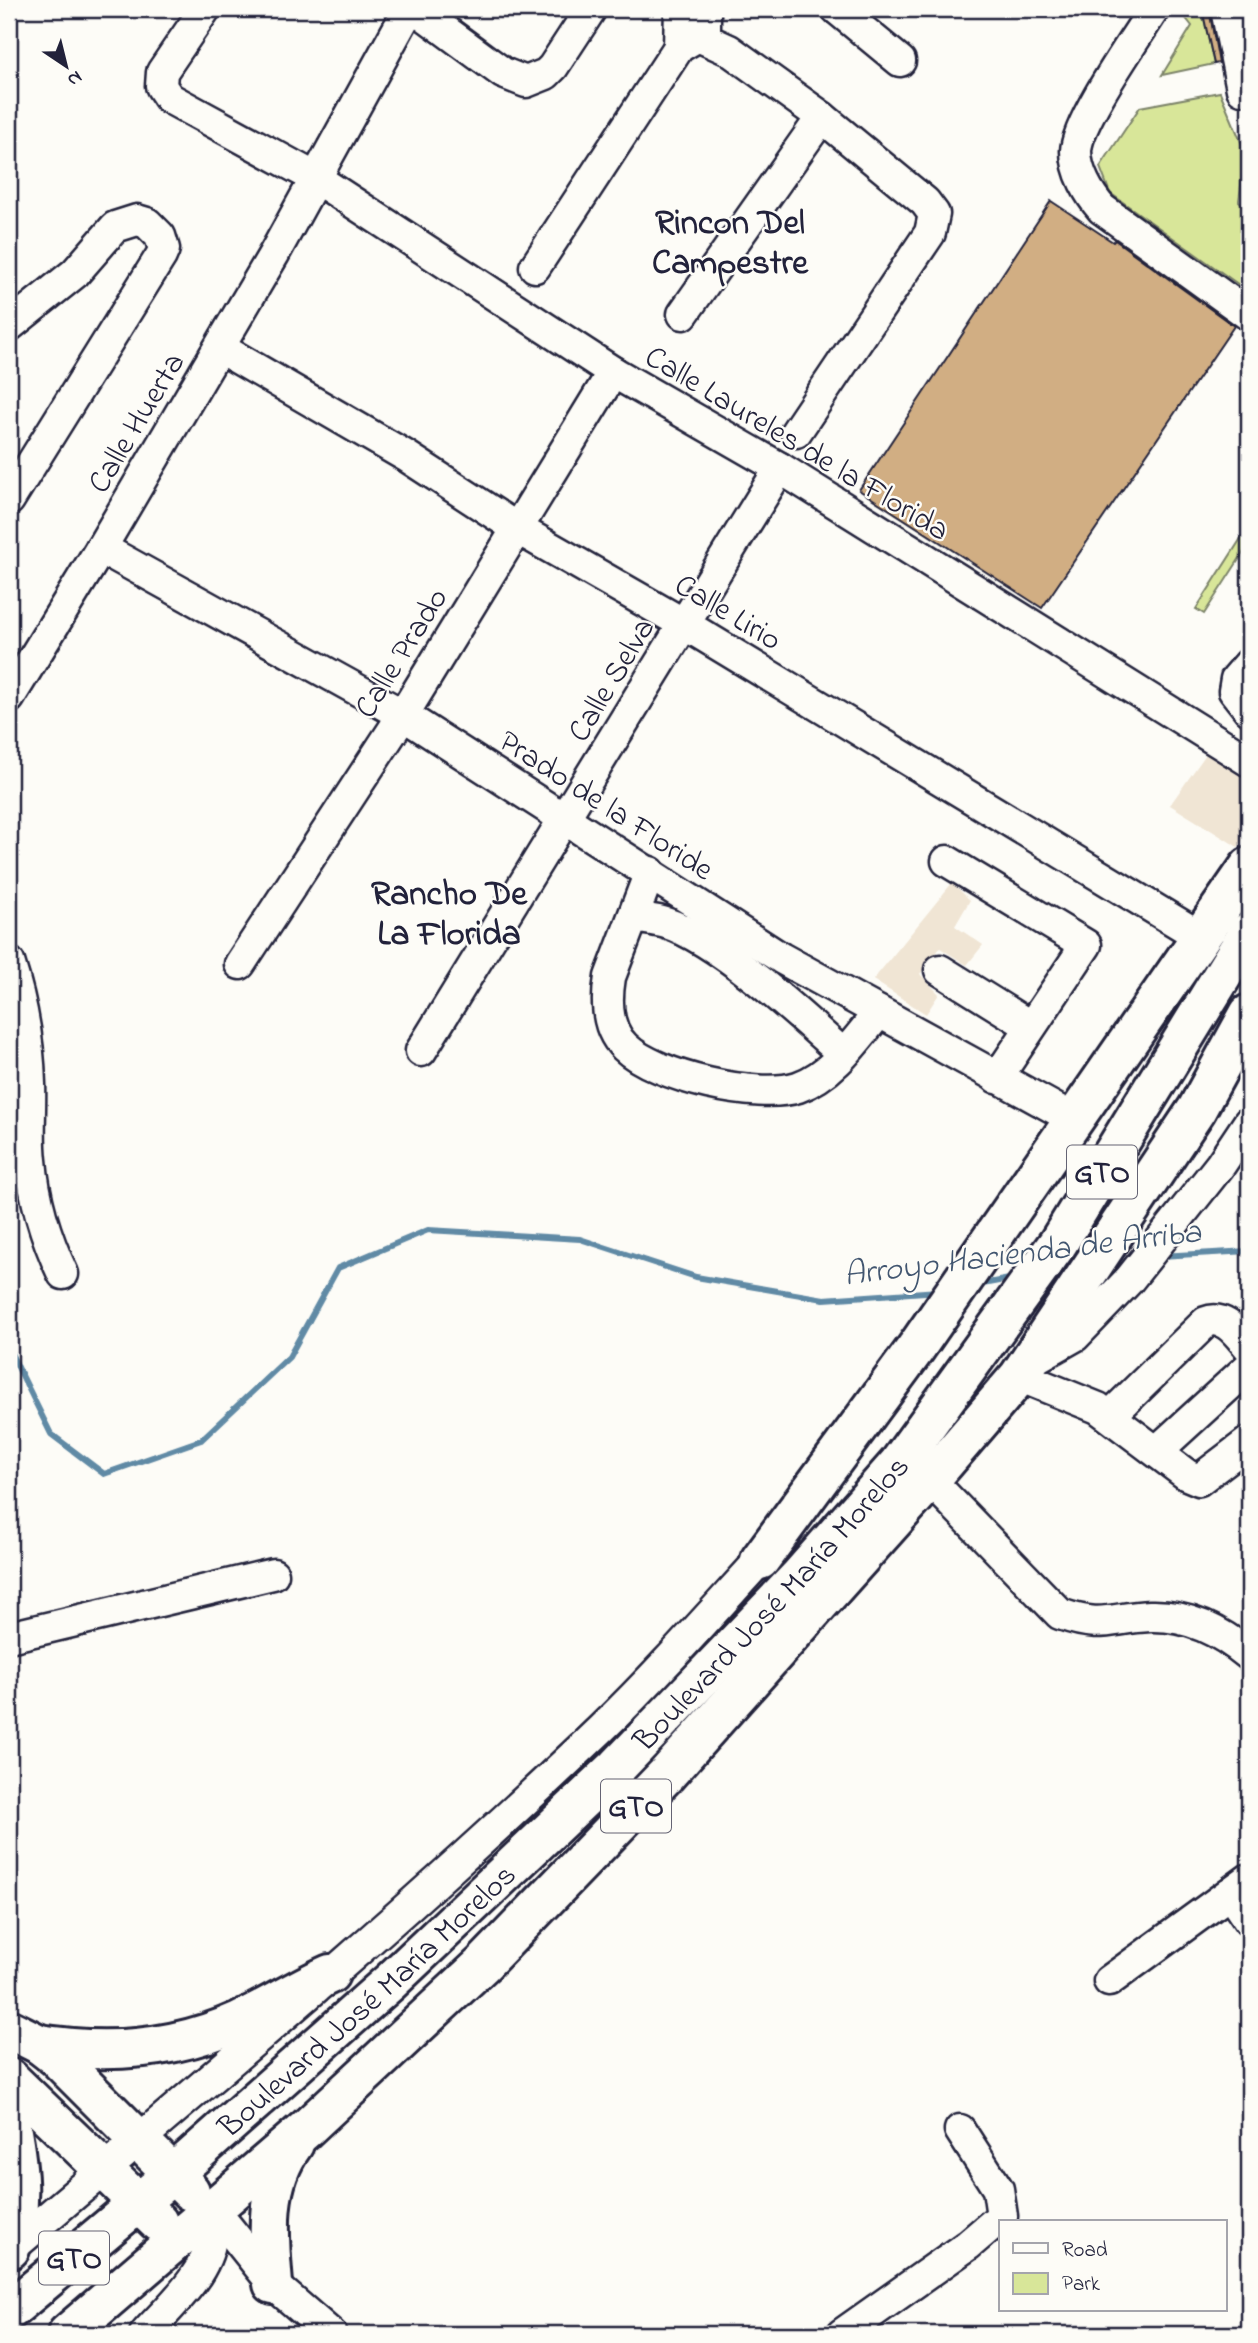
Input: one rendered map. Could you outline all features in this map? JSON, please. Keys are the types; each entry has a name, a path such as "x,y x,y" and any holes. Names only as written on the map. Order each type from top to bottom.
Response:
{"main road":[{"path":"760,1560 916,1348 1249,867"},
{"name":"Boulevard José María Morelos","path":"173,2174 390,1982 617,1767 798,1578 881,1484 951,1395 1058,1242 1249,932"},
{"name":"Boulevard José María Morelos","path":"209,2210 306,2129 466,1980 564,1883 666,1775 930,1480 1022,1370 1197,1109 1249,1014"},
{"path":"1197,1109 1249,1055"},
{"path":"760,1560 881,1484"},
{"path":"35,2044 94,2050 152,2047 209,2033 331,1974"},
{"path":"35,2044 209,2210"},
{"path":"35,2044 45,2078 44,2107 50,2118"},
{"path":"9,2078 139,2204 192,2247"},
{"path":"9,2116 20,2188 18,2222 10,2250"},
{"path":"268,2277 271,2199 284,2162 306,2129"},
{"name":"GTO","path":"9,2311 173,2174"},
{"name":"GTO","path":"67,2334 192,2247 209,2210"}],"street":[{"name":"Calle Laureles de la Florida","path":"205,9 174,50 160,78 169,98 314,177 613,372 780,468 1249,761"},
{"name":"Calle Huerta","path":"9,698 220,348 409,9"},
{"path":"416,9 503,74 526,82 546,74 591,9"},
{"path":"680,9 696,31 729,50 822,117 929,206 934,221 930,233 796,432"},
{"path":"1154,9 1084,125 1076,149 1078,161 1087,187 1102,209 1249,315"},
{"path":"1226,9 1242,89"},
{"path":"854,14 901,61"},
{"path":"535,267 696,31"},
{"path":"683,314 822,117"},
{"path":"9,326 75,273 115,227 137,220 147,223 160,236 164,249 161,256 9,500"},
{"name":"Calle Lirio","path":"220,348 406,456 518,528 684,624 1201,937"},
{"name":"Calle Prado","path":"240,964 403,715 613,372"},
{"name":"Calle Selva","path":"421,1051 567,818 780,468"},
{"name":"Prado de la Floride","path":"101,548 403,715 781,958 1074,1119"},
{"path":"1249,664 1236,679 1234,691 1249,710"},
{"path":"947,861 1086,945 997,1078"},
{"path":"650,872 635,918 610,977 608,1009 620,1040 644,1060 672,1072 714,1084 785,1090 809,1083 844,1054 880,1012"},
{"path":"635,918 665,923 685,931 736,965 844,1054"},
{"path":"9,962 25,1027 30,1080 31,1159 35,1187 50,1246 62,1274"},
{"path":"940,970 1030,1026"},
{"name":"Boulevard José María Morelos","path":"1022,1370 1075,1336 1129,1280 1222,1164 1249,1122"},
{"path":"1110,1416 1206,1322 1213,1319 1225,1321 1249,1347"},
{"path":"1157,1451 1249,1367"},
{"path":"1022,1370 1110,1416 1187,1475 1199,1480 1249,1442"},
{"path":"930,1480 1060,1614 1081,1622 1102,1624 1151,1616 1182,1619 1209,1626 1249,1655"},
{"name":"Boulevard José María Morelos","path":"10,2250 331,1974 602,1728 760,1560"},
{"path":"9,1637 273,1573"},
{"path":"1109,1981 1240,1886 1249,1921"},
{"path":"842,2334 968,2245 1002,2216 998,2189 960,2130"},
{"path":"209,2210 225,2224 268,2277 331,2334"},
{"path":"145,2334 189,2282 192,2247 268,2277"}],"shaded area":[{"path":"1211,747 1249,772 1249,832 1238,847 1170,805"},
{"path":"952,883 970,900 955,926 983,945 967,965 940,948 920,974 939,994 926,1014 873,980"}],"green space":[{"path":"1184,9 1202,9 1214,64 1162,75 1192,26 1181,12"},
{"path":"1220,92 1242,144 1243,170 1239,201 1249,209 1249,292 1110,193 1100,167 1140,107"},
{"path":"1249,526 1249,544 1204,614 1196,609"}],"building":[{"path":"1202,9 1209,9 1219,63 1214,64"},
{"path":"1051,201 1113,242 1115,240 1234,326 1042,608 859,490"}],"waterway":[{"name":"Arroyo Hacienda de Arriba","path":"9,1349 51,1434 104,1474 201,1440 289,1357 338,1268 428,1230 580,1239 696,1277 824,1299 939,1291"},
{"name":"Arroyo Hacienda de Arriba","path":"1160,1256 1249,1251"},
{"name":"Arroyo Hacienda de Arriba","path":"977,1285 1015,1278"}],"district":[{"name":"Rincon Del Campestre","path":"730,241"},
{"name":"Rancho De La Florida","path":"449,912"}]}
